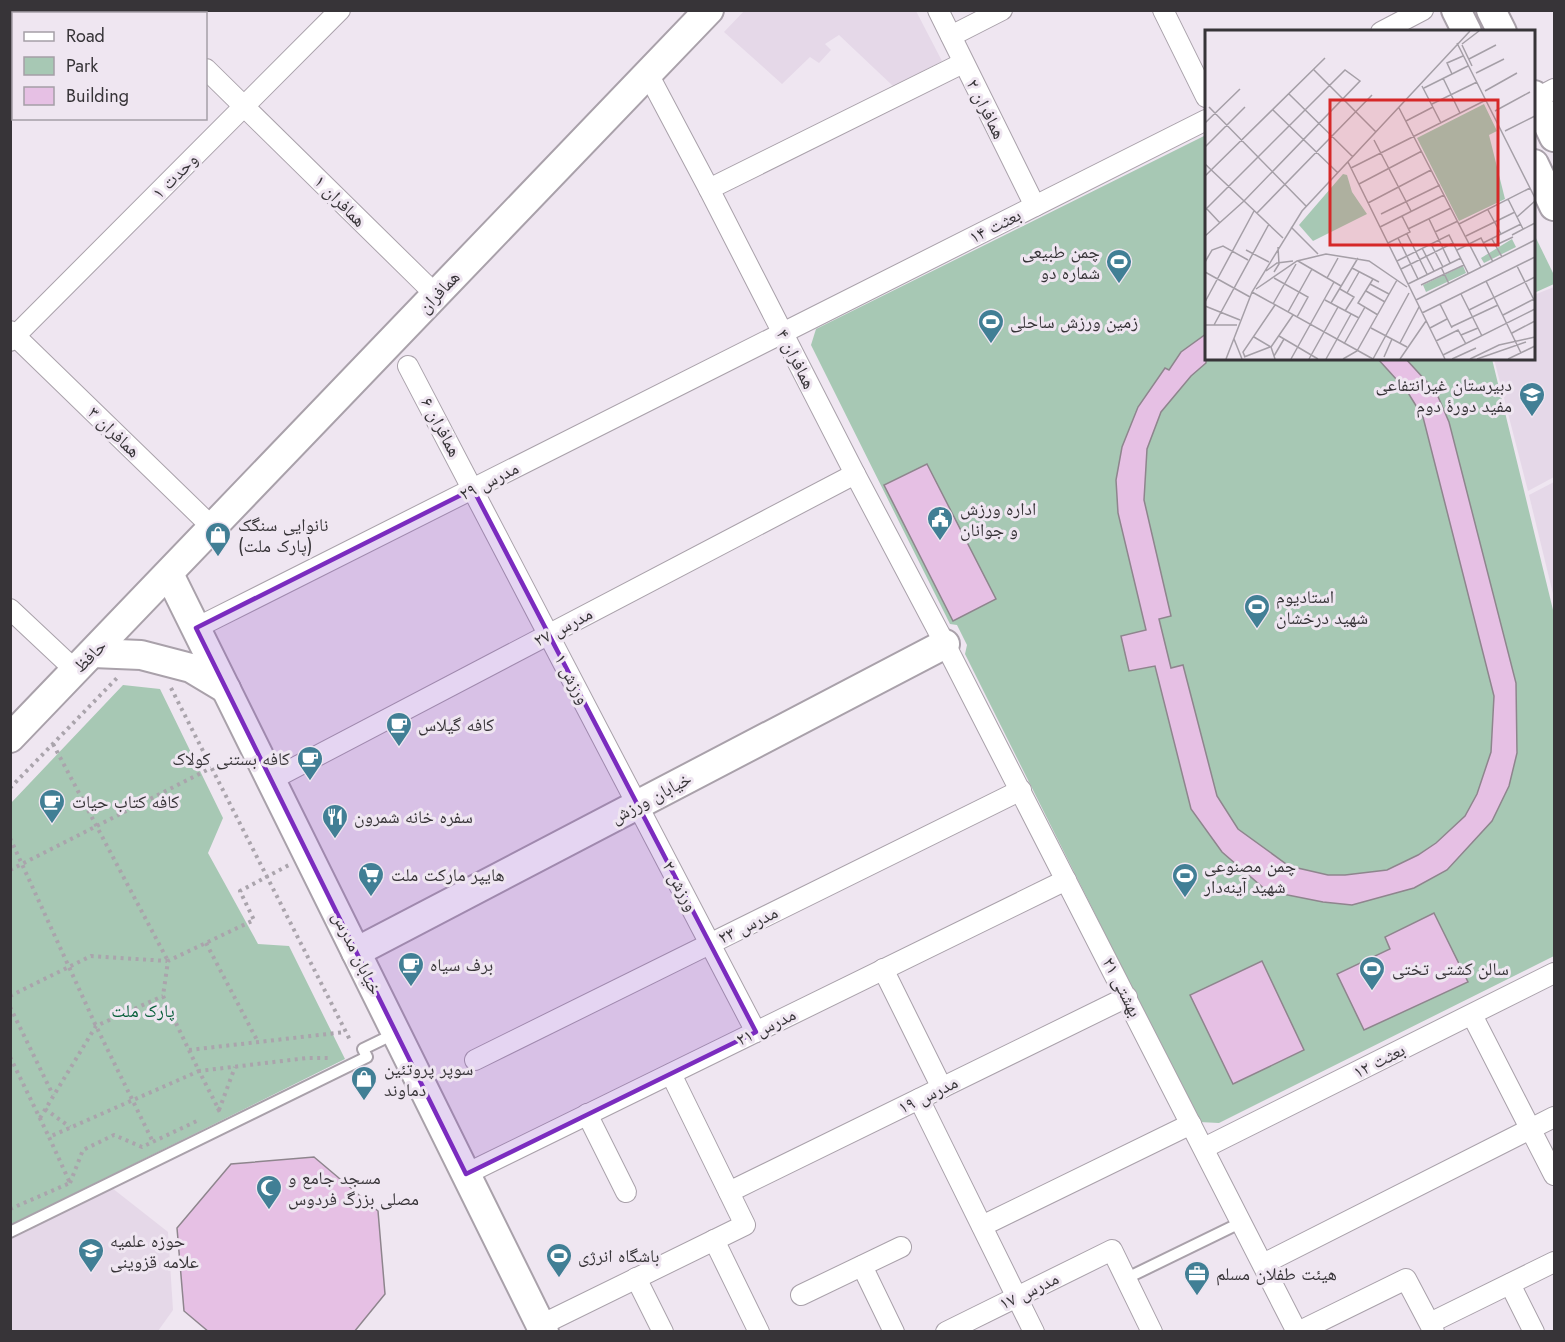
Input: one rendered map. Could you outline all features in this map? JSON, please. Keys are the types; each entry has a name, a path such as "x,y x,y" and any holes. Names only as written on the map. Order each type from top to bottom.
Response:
{"main road":[{"name":"همافران","path":"169,574 709,10"},
{"path":"1456,10 1466,30"},
{"path":"1491,10 1501,30"},
{"path":"1541,94 1554,137"},
{"path":"1535,168 1554,206"},
{"name":"خیابان مدرس","path":"169,574 542,1329"},
{"name":"حافظ","path":"10,738 169,574"},
{"name":"خیابان ورزش","path":"356,952 945,644"},
{"path":"84,662 141,655 191,668 226,688"}],"street":[{"name":"وحدت ۱","path":"12,336 340,10"},
{"name":"همافران ۲","path":"938,10 1035,206"},
{"path":"951,36 1002,10"},
{"path":"1163,10 1205,96"},
{"path":"1386,30 1423,10"},
{"path":"709,189 963,63"},
{"name":"همافران ۱","path":"207,70 436,295"},
{"name":"همافران ۴","path":"648,74 945,644"},
{"name":"بعثت ۱۴","path":"783,333 1205,121"},
{"name":"مدرس ۲۹","path":"196,628 783,333"},
{"name":"همافران ۳","path":"12,336 213,528"},
{"name":"همافران ۶","path":"408,366 473,489"},
{"name":"مدرس ۲۷","path":"271,780 855,474"},
{"name":"ورزش ۱","path":"473,489 638,805"},
{"path":"10,609 84,662"},
{"name":"بهشتی ۲۱","path":"945,644 1298,1332"},
{"name":"مدرس ۲۳","path":"476,1060 1021,790"},
{"name":"ورزش ۲","path":"638,805 756,1032"},
{"name":"مدرس ۲۱","path":"466,1174 1066,880"},
{"path":"883,969 942,1088"},
{"name":"بعثت ۱۲","path":"1204,1149 1554,973"},
{"name":"مدرس ۱۹","path":"729,1192 1127,997"},
{"path":"1472,1015 1554,1175"},
{"path":"542,1329 636,1278 745,1225 671,1074"},
{"path":"919,1099 1034,1332"},
{"path":"587,1114 626,1192"},
{"path":"1263,1264 1554,1117"},
{"path":"982,1226 1191,1124"},
{"path":"714,1240 759,1332"},
{"path":"801,1295 901,1246"},
{"name":"مدرس ۱۷","path":"946,1332 1112,1250 1125,1279"},
{"path":"1298,1332 1406,1279 1432,1328 1554,1262"},
{"path":"862,1266 894,1332"},
{"path":"636,1278 663,1332"},
{"path":"1125,1279 1149,1331"},
{"path":"1510,1284 1534,1332"}],"lane":[{"path":"10,1232 367,1057 363,1049 396,1033"},
{"path":"1125,1279 1242,1222"}],"path":[{"path":"10,788 117,678 126,678"},
{"path":"168,682 354,1048"},
{"path":"53,744 168,961 163,996 219,1110"},
{"path":"10,870 211,768"},
{"path":"10,838 96,1026 153,1142"},
{"path":"10,996 90,956 168,961 254,920 240,891 308,855"},
{"path":"206,943 258,1042"},
{"path":"40,1118 96,1026 163,996"},
{"path":"10,1007 53,1095"},
{"path":"189,1050 345,1032"},
{"path":"10,1057 70,1183"},
{"path":"49,1137 199,1071 307,1058 338,1057"},
{"path":"209,1115 219,1110 234,1067"},
{"path":"45,1109 71,1128"},
{"path":"10,1209 70,1183 83,1150 114,1135 142,1148 200,1119"}],"highlighted area":[{"path":"473,489 756,1032 466,1174 196,628"}],"shaded area":[{"path":"744,11 916,11 942,61 894,87 839,35 825,44 831,50 819,63 810,57 782,84 724,32"},
{"name":"دبیرستان غیرانتفاعی مفید دورهٔ دوم","path":"1554,287 1554,477 1528,491 1494,360 1535,360 1535,295"},
{"path":"1554,482 1554,598 1529,495"},
{"name":"حوزه علمیه علامه قزوینی","path":"112,1188 168,1232 173,1310 158,1331 11,1331 11,1239"}],"green space":[{"name":"استادیوم شهید درخشان","path":"1205,135 1205,360 1492,360 1554,614 1554,956 1219,1123 1199,1122 965,654 967,645 957,625 950,624 811,345 816,329"},
{"path":"1535,236 1554,275 1554,284 1535,293"},
{"name":"پارک ملت","path":"123,685 160,689 223,818 208,853 258,944 289,946 345,1059 11,1225 11,803"}],"building":[{"path":"1205,335 1206,363 1191,376 1161,412 1147,449 1144,500 1171,616 1159,619 1171,668 1183,665 1217,796 1238,829 1289,866 1328,875 1387,870 1418,855 1436,843 1465,816 1477,794 1491,752 1494,696 1423,417 1407,391 1379,360 1407,360 1436,392 1449,422 1516,683 1517,753 1509,786 1492,821 1447,870 1414,888 1352,905 1267,891 1222,852 1191,809 1155,666 1129,671 1121,636 1146,630 1118,513 1116,480 1122,447 1138,407 1165,368 1169,370 1181,352"},
{"name":"اداره ورزش و جوانان","path":"927,464 996,599 953,621 884,485"},
{"path":"1434,913 1468,982 1364,1030 1337,974 1390,949 1385,937"},
{"path":"1262,961 1304,1050 1233,1084 1190,995"},
{"name":"مسجد جامع و مصلی بزرگ فردوس","path":"314,1157 378,1211 385,1294 354,1332 209,1332 184,1311 177,1228 231,1164"}],"place":[{"name":"چمن طبیعی شماره دو","path":"1119,285"},
{"name":"زمین ورزش ساحلی","path":"991,345"},
{"name":"دبیرستان غیرانتفاعی مفید دورهٔ دوم","path":"1532,418"},
{"name":"اداره ورزش و جوانان","path":"940,542"},
{"name":"نانوایی سنگک (پارک ملت)","path":"218,558"},
{"name":"استادیوم شهید درخشان","path":"1257,630"},
{"name":"کافه گیلاس","path":"399,748"},
{"name":"کافه بستنی کولاک","path":"310,782"},
{"name":"کافه کتاب حیات","path":"52,825"},
{"name":"سفره خانه شمرون","path":"335,840"},
{"name":"هایپر مارکت ملت","path":"371,898"},
{"name":"چمن مصنوعی شهید آینه‌دار","path":"1185,899"},
{"name":"برف سیاه","path":"411,988"},
{"name":"سالن کشتی تختی","path":"1372,992"},
{"name":"سوپر پروتئین دماوند","path":"364,1102"},
{"name":"مسجد جامع و مصلی بزرگ فردوس","path":"269,1211"},
{"name":"حوزه علمیه علامه قزوینی","path":"91,1274"},
{"name":"باشگاه انرژی","path":"559,1279"},
{"name":"هيئت طفلان مسلم","path":"1197,1297"}]}
